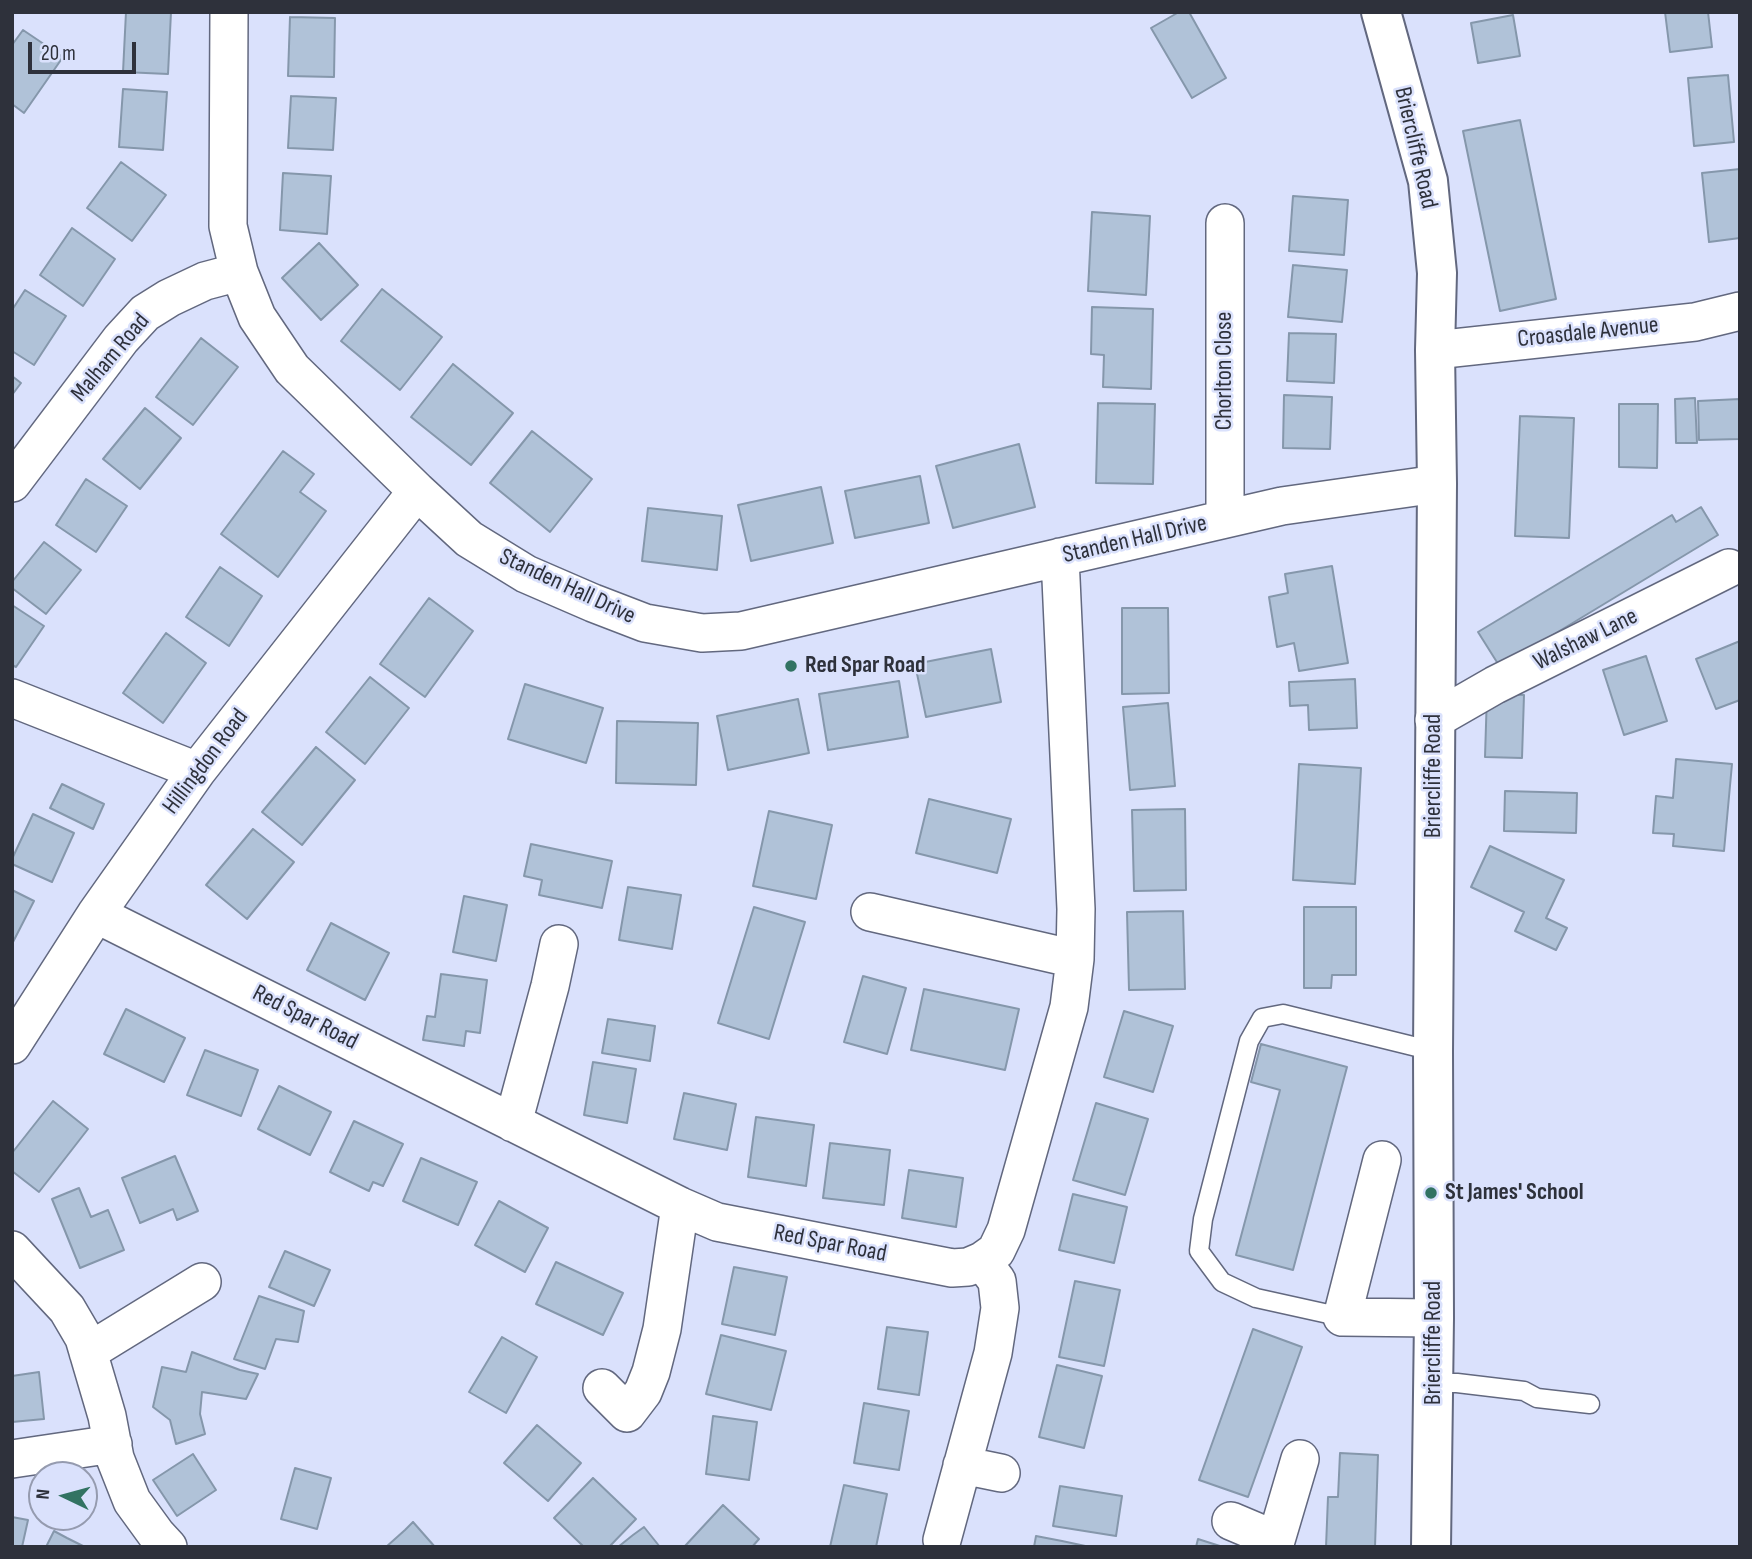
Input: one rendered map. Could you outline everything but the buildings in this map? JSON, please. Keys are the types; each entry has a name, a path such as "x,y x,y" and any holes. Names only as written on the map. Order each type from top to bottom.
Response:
{"street":[{"name":"Standen Hall Drive","path":"229,12 228,226 239,272 257,317 292,369 468,539 526,574 593,603 645,623 702,633 741,631 1282,506 1437,484"},
{"name":"Briercliffe Road","path":"1381,12 1428,181 1437,273 1434,1383 1431,1547"},
{"name":"Chorlton Close","path":"1225,223 1225,519"},
{"name":"Malham Road","path":"12,483 121,339 145,313 205,281 239,272"},
{"name":"Croasdale Avenue","path":"1436,350 1695,322 1740,311"},
{"name":"Hillingdon Road","path":"12,1045 96,914 197,771 417,491"},
{"path":"942,1540 993,1353 1000,1308 997,1281 982,1261 996,1251 1006,1230 1069,1007 1075,959 1076,909 1060,557"},
{"name":"Walshaw Lane","path":"1434,720 1494,685 1735,565"},
{"path":"12,698 197,771"},
{"path":"870,912 1075,959"},
{"name":"Red Spar Road","path":"96,914 680,1206 717,1222 952,1268 968,1267 982,1261"},
{"path":"513,1123 564,982 559,944"},
{"path":"1382,1160 1342,1317 1434,1318"},
{"path":"625,1411 643,1392 651,1372 662,1329 680,1206"},
{"path":"12,1250 67,1309 84,1338 107,1416 116,1458 132,1501 169,1547"},
{"path":"88,1352 202,1282"},
{"path":"12,1459 113,1444"},
{"path":"1231,1521 1275,1543 1300,1459"},
{"path":"962,1465 1001,1473"}],"lane":[{"path":"1342,1317 1256,1298 1222,1282 1199,1251 1203,1219 1249,1041 1262,1018 1283,1014 1433,1051"},
{"path":"1434,1383 1524,1391 1537,1398 1590,1404"}],"place":[{"name":"Red Spar Road","path":"791,666"},
{"name":"St James' School","path":"1431,1193"}]}
